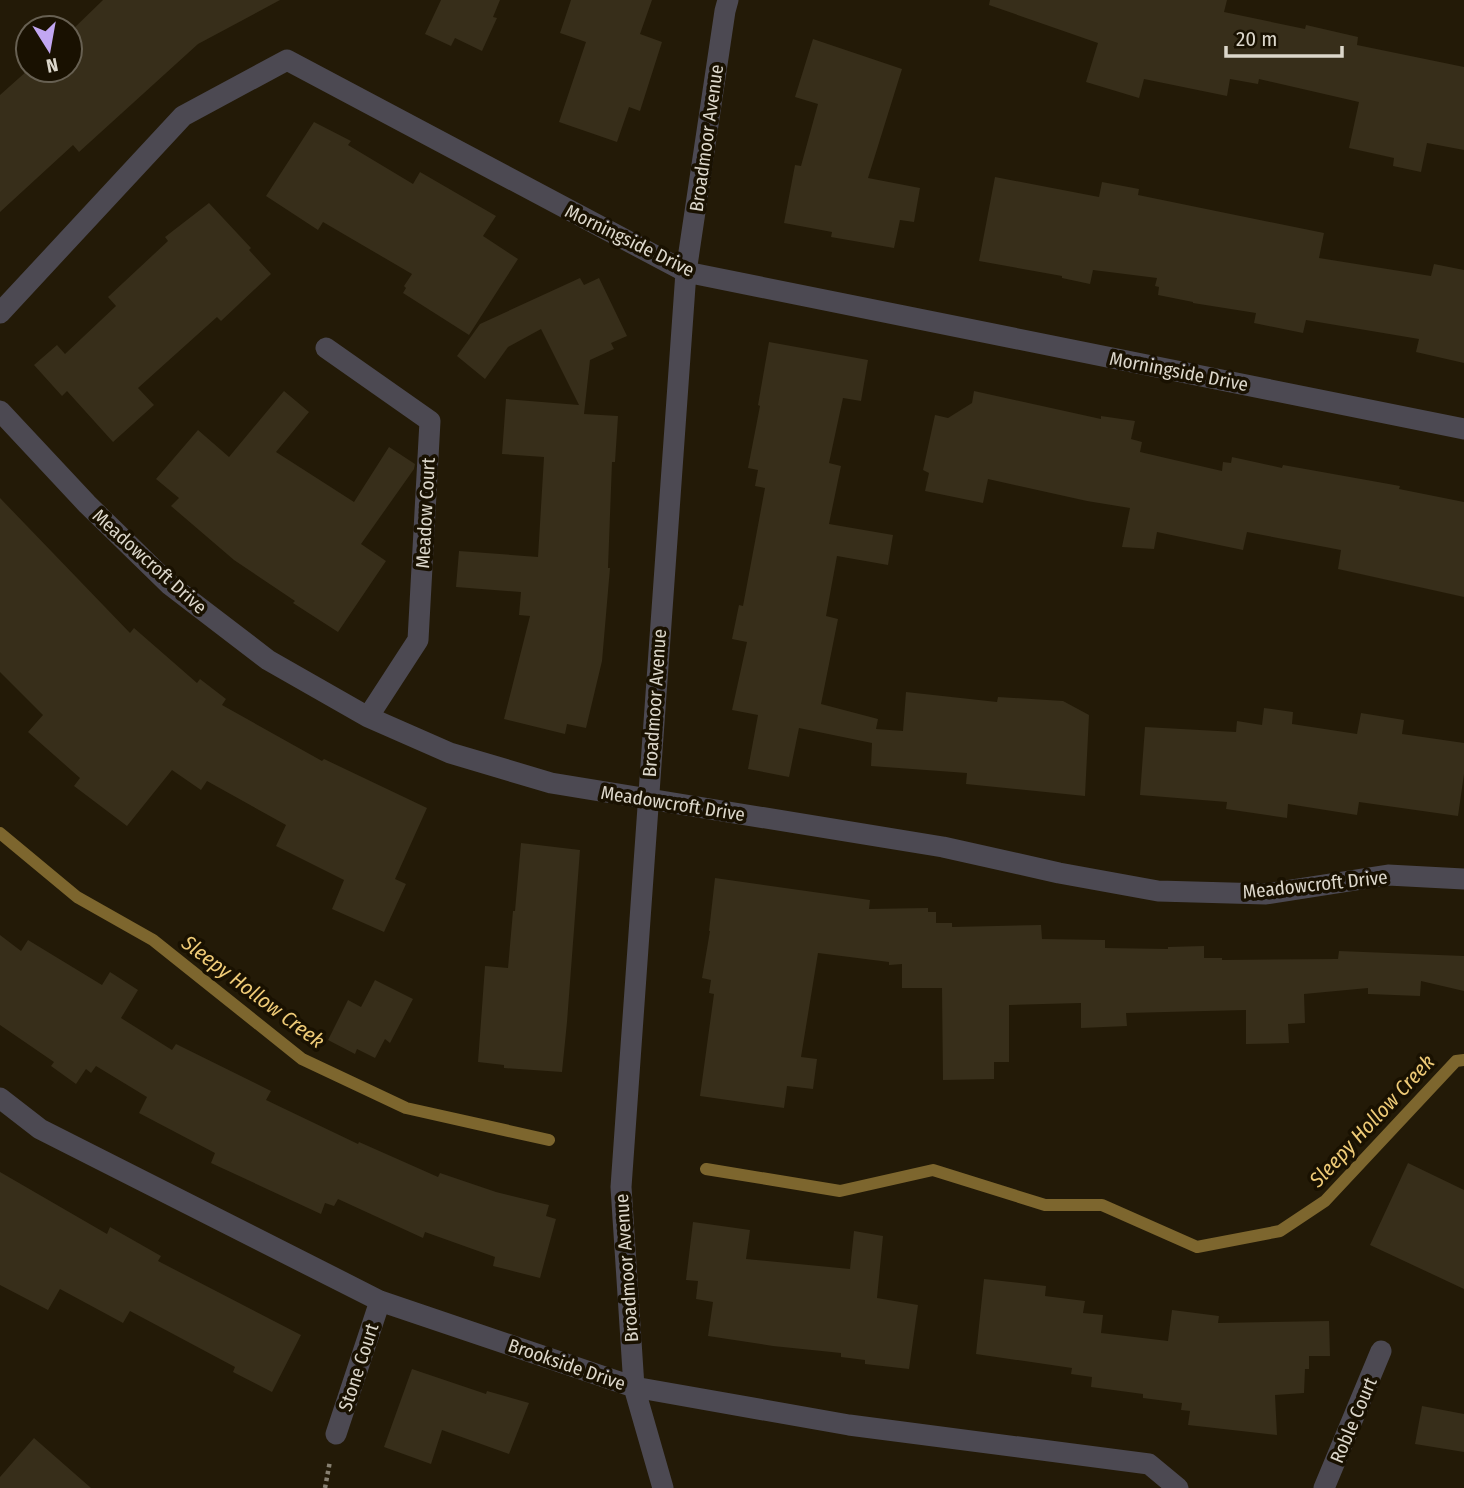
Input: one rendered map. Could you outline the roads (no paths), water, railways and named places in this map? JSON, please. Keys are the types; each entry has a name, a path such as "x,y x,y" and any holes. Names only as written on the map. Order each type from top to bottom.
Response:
{"street":[{"name":"Broadmoor Avenue","path":"663,1488 634,1387 621,1187 686,272 728,0"},
{"name":"Morningside Drive","path":"0,313 183,116 287,61 686,272 1464,429"},
{"name":"Meadow Court","path":"326,348 430,421 418,640 368,717"},
{"name":"Meadowcroft Drive","path":"0,411 87,504 170,585 268,660 368,717 450,753 551,783 943,847 1059,873 1158,891 1266,894 1388,875 1464,880"},
{"name":"Brookside Drive","path":"0,1098 40,1129 380,1301 634,1387 849,1425 1149,1464 1178,1488"},
{"name":"Stone Court","path":"336,1434 380,1301"},
{"name":"Roble Court","path":"1324,1488 1381,1351"}],"waterway":[{"name":"Sleepy Hollow Creek","path":"0,833 77,897 153,940 302,1059 406,1108 549,1140"},
{"name":"Sleepy Hollow Creek","path":"706,1169 840,1191 933,1170 1045,1205 1102,1205 1197,1247 1280,1231 1325,1201 1456,1061 1464,1060"}]}
